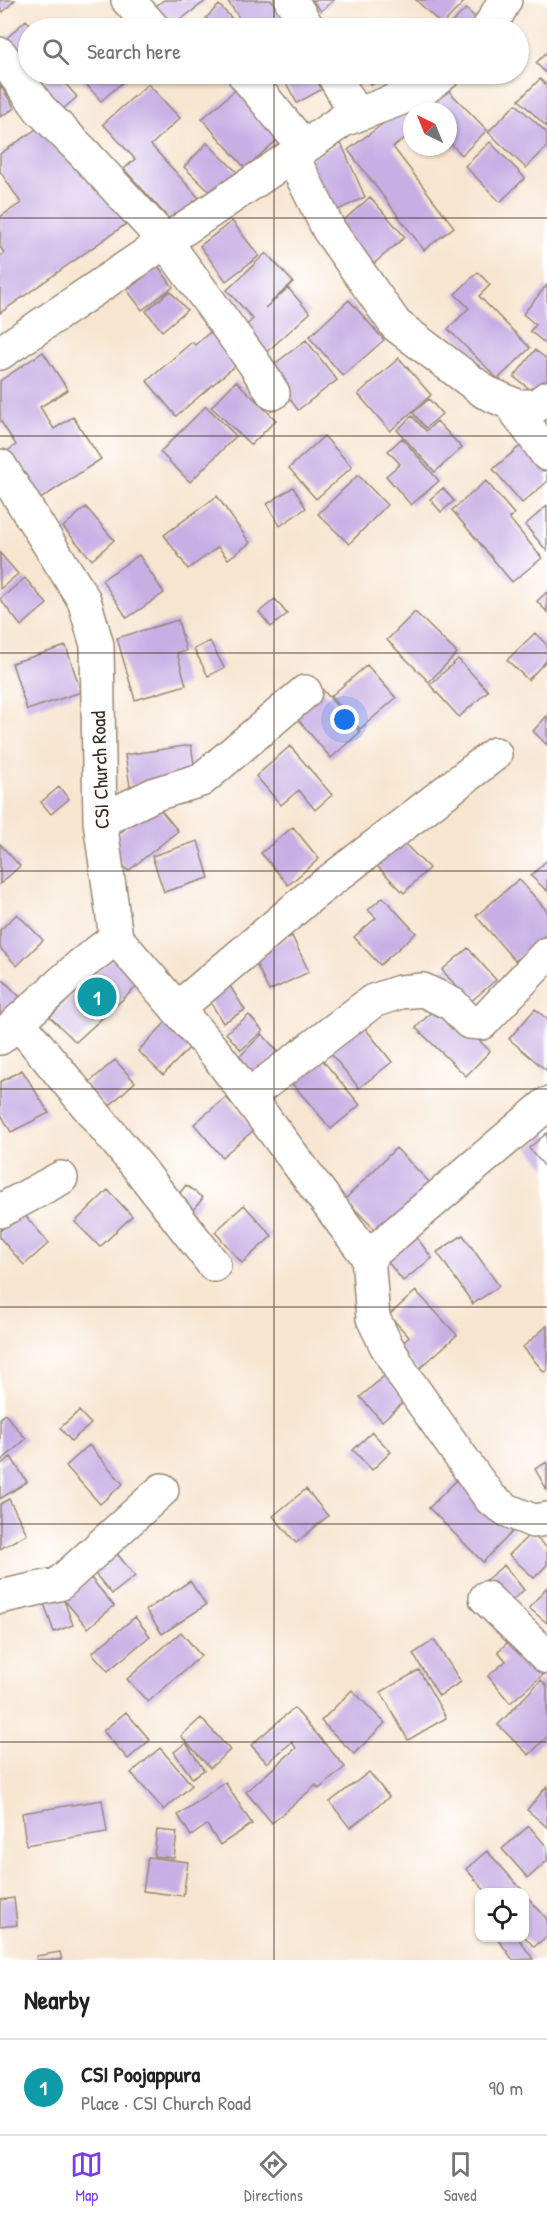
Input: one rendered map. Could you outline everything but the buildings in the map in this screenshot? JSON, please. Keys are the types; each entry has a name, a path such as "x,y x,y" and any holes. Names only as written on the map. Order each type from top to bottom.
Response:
{"street":[{"path":"128,0 144,18"},
{"path":"291,0 302,18"},
{"path":"495,18 506,0"},
{"path":"0,54 18,79"},
{"path":"22,84 40,109 165,241 254,363 273,393"},
{"path":"251,84 298,151 329,230 396,325 485,392 517,406 536,406 547,398"},
{"path":"339,84 357,115"},
{"path":"0,353 343,120 421,91 430,84"},
{"path":"510,403 547,454"},
{"name":"CSI Church Road","path":"1,472 84,600 97,645 100,821 116,938"},
{"path":"100,821 155,794 201,780 305,692"},
{"path":"177,1009 309,897 495,754"},
{"path":"214,1265 138,1167 9,1030 82,964 116,938 218,1056 368,1257 373,1318 398,1365 422,1403 491,1498 507,1510 533,1521 547,1519"},
{"path":"248,1096 373,1001 400,992 423,990 452,1004 469,1022 482,1023 547,954"},
{"path":"368,1257 547,1104"},
{"path":"0,1211 61,1178"},
{"path":"0,1597 59,1584 162,1490"},
{"path":"486,1598 547,1656"}],"place":[{"name":"CSI Poojappura","path":"97,997"}]}
